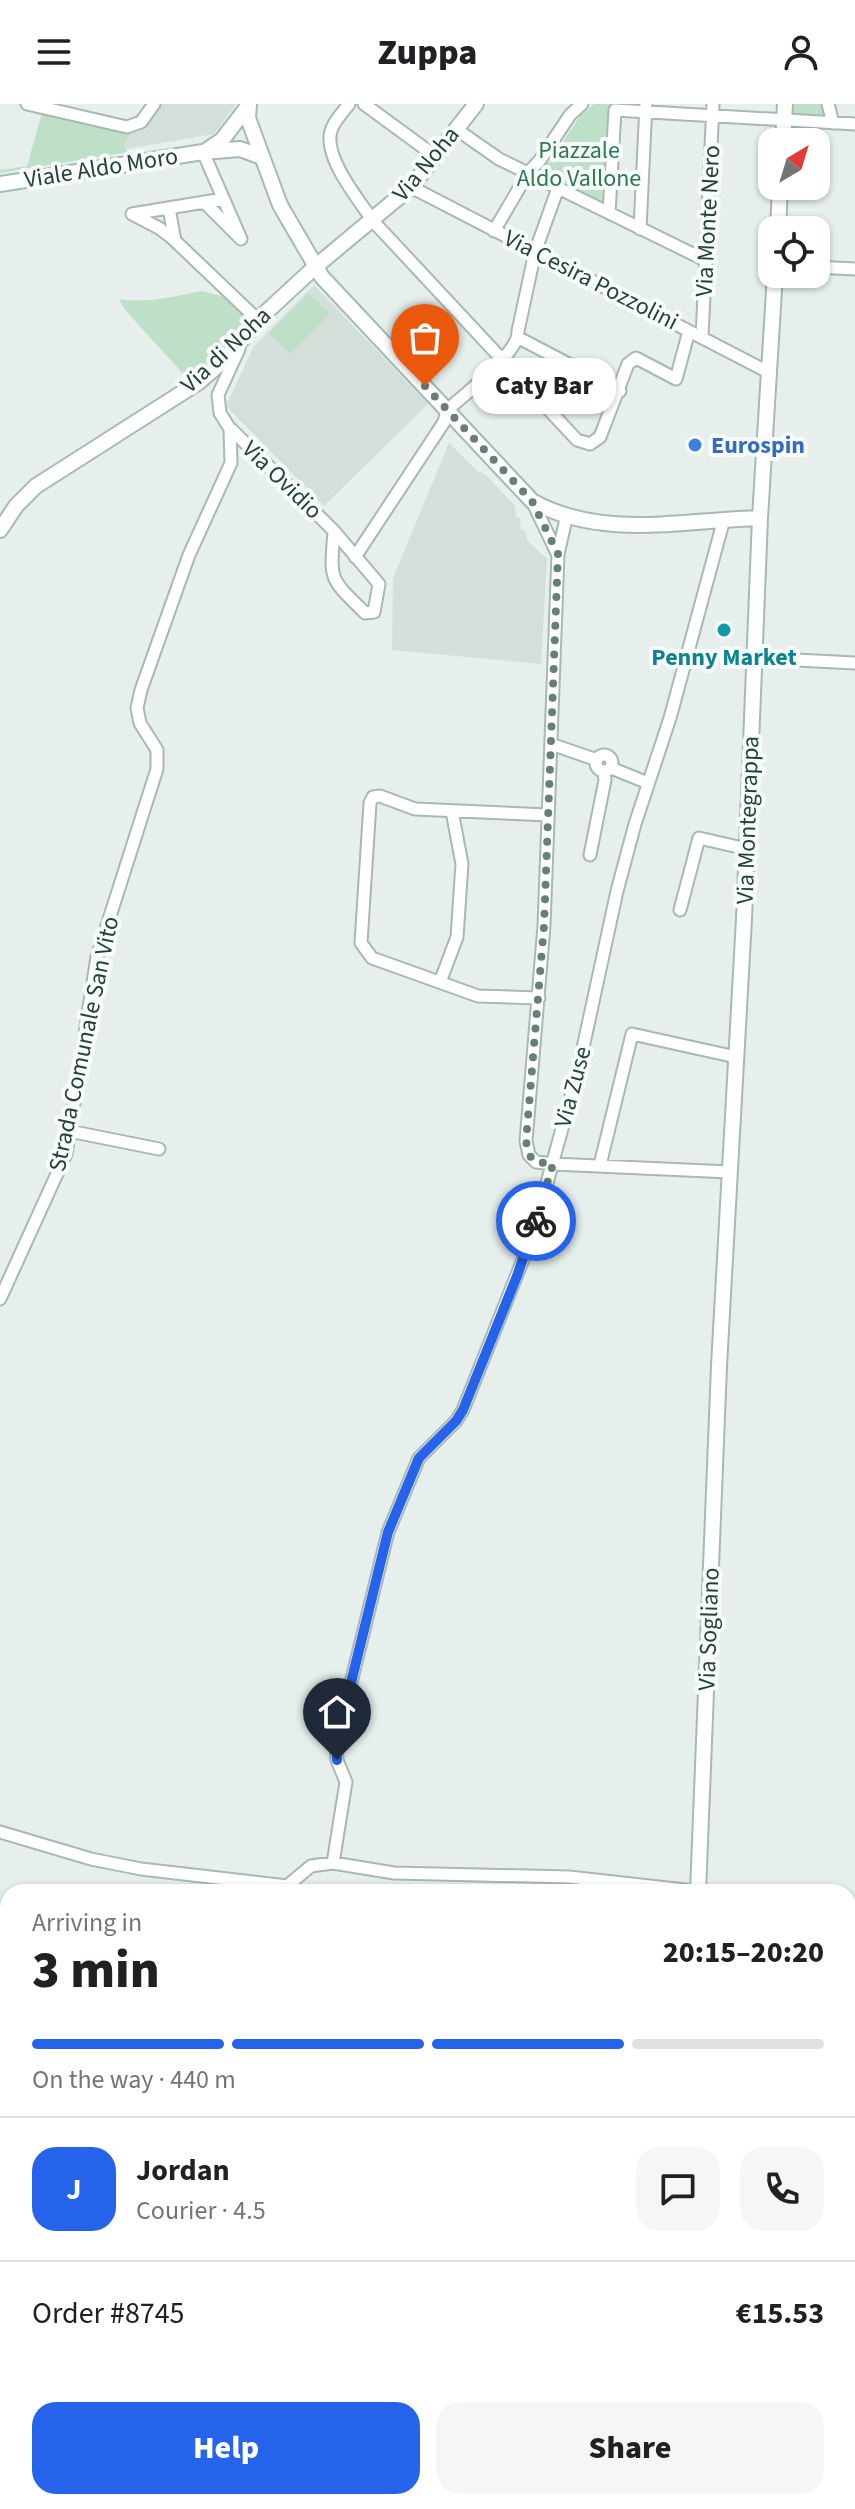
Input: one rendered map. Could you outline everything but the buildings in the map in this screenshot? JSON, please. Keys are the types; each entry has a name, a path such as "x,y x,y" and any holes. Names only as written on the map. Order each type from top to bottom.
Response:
{"main road":[{"name":"Via Noha","path":"373,221 411,187 476,104"},
{"path":"784,128 785,104"},
{"path":"248,105 246,112 280,205 315,267 532,501 555,513 637,526 760,518"},
{"path":"221,146 248,105"},
{"name":"Viale Aldo Moro","path":"0,184 203,152 248,139 253,133"},
{"name":"Viale Aldo Moro","path":"221,146 262,157"},
{"name":"Via di Noha","path":"0,530 16,506 36,486 199,382 258,320 315,267 373,221"},
{"name":"Via Montegrappa","path":"719,1366 747,849 760,518 774,288"},
{"name":"Via Sogliano","path":"700,1884 719,1366"}],"street":[{"path":"27,104 71,109 134,126 141,122 154,104"},
{"path":"349,104 331,130 331,147 334,161 373,221 577,440 590,444 600,437 628,364 636,358 676,379 689,331"},
{"path":"364,104 435,156"},
{"path":"494,231 528,173 570,115 582,104"},
{"path":"828,104 833,123"},
{"path":"640,229 646,108"},
{"path":"609,213 615,110 713,110 854,126"},
{"name":"Via Monte Nero","path":"702,337 713,110"},
{"path":"456,129 499,159 707,261"},
{"path":"203,152 241,239 204,202"},
{"name":"Via Cesira Pozzolini","path":"411,187 770,373"},
{"path":"355,557 444,422 447,410 501,360 519,338 535,252 558,188"},
{"path":"223,199 132,214 159,228 175,241 258,320"},
{"path":"169,208 175,241"},
{"path":"830,268 855,269"},
{"name":"Strada Comunale San Vito","path":"0,1299 61,1169 97,957 157,769 157,750 138,717 141,690 189,555 228,475 233,444 230,429 220,413 218,395 244,336"},
{"path":"519,338 620,391"},
{"name":"Via Ovidio","path":"230,429 334,531 379,584 374,612 365,613 334,582 331,567 334,531"},
{"path":"532,501 558,554"},
{"path":"567,515 558,554 539,998 526,1141 529,1155 536,1162 553,1164 730,1172"},
{"name":"Via Zuse","path":"333,1863 346,1782 337,1760 336,1744 388,1532 419,1458 463,1410 532,1237 582,1057 617,891 690,651 724,519"},
{"path":"755,658 855,663"},
{"path":"551,744 597,760 599,770 648,783"},
{"path":"590,855 608,770"},
{"path":"539,998 478,996 372,958 361,943 370,803 373,797 380,796 415,809 548,815"},
{"path":"440,982 457,937 462,864 452,811"},
{"path":"680,910 699,838 747,849"},
{"path":"600,1165 632,1034 736,1057"},
{"path":"69,1131 159,1149"},
{"path":"0,1832 141,1869 272,1884"},
{"path":"289,1884 311,1866 333,1863 394,1873 569,1877 630,1884"}],"shaded area":[{"path":"162,104 236,104 214,134 126,149 124,144 132,133 141,130"},
{"path":"314,285 428,404 324,506 226,406 254,346"},
{"path":"449,443 477,471 485,474 515,506 516,516 521,520 520,528 526,532 527,540 547,559 541,664 392,650 393,578"}],"green space":[{"name":"Piazzale Aldo Vallone","path":"594,104 640,104 640,107 614,106 609,110 603,206 536,171 544,160 549,163 580,116"},
{"path":"791,104 823,104 826,115 790,114"},
{"path":"42,113 132,133 124,144 128,152 0,173 0,170 27,166"},
{"path":"202,291 225,297 251,322 199,376 187,378 126,311 119,299 150,300"},
{"path":"309,294 330,314 290,354 269,333"}],"way so far":[{"path":"425,386 532,501 558,554 544,926 526,1141 529,1155 536,1162 553,1164 536,1221"}],"place":[{"name":"Caty Bar","path":"425,386"},
{"name":"Eurospin","path":"695,445"},
{"name":"Penny Market","path":"724,630"}],"route":[{"path":"337,1760 336,1744 388,1532 419,1458 446,1433 463,1410 536,1221"}]}
